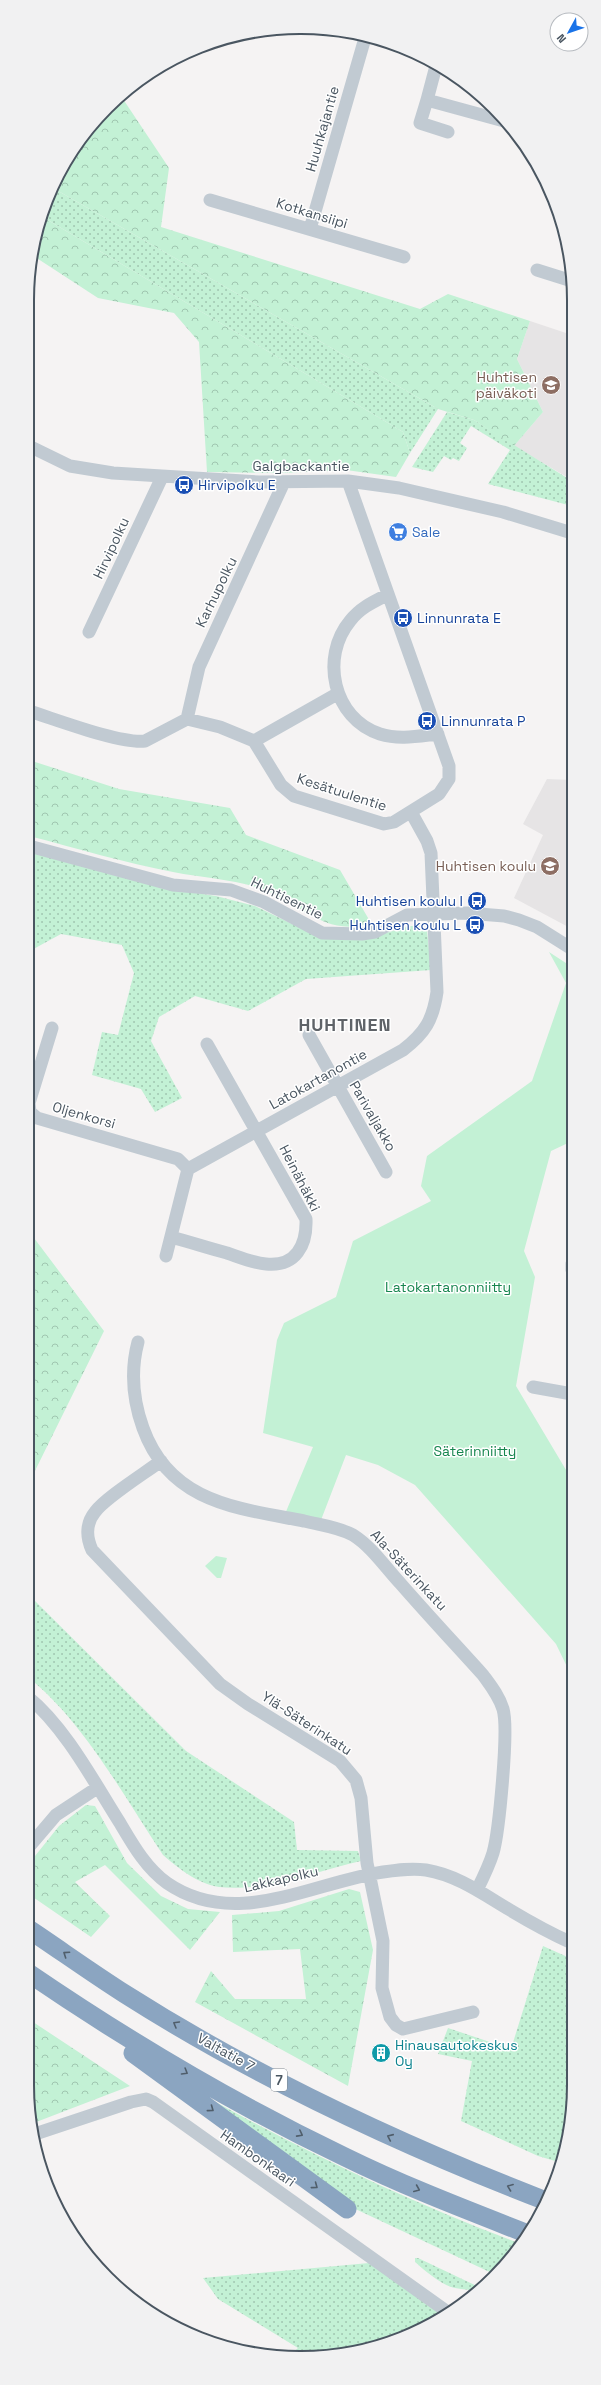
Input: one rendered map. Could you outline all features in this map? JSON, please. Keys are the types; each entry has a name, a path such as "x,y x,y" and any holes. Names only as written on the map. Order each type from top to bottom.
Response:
{"highway":[{"name":"Valtatie 7","path":"34,1933 126,1994 234,2057 367,2126 478,2175 541,2200"},
{"path":"34,1977 80,2008 210,2087 345,2157 466,2210 523,2232"},
{"path":"80,2008 130,2051 347,2209"}],"street":[{"name":"Huuhkajantie","path":"310,229 364,42"},
{"path":"435,70 420,123 448,132"},
{"path":"427,100 495,119"},
{"name":"Kotkansiipi","path":"210,200 404,257"},
{"path":"537,270 566,279"},
{"name":"Galgbackantie","path":"34,448 70,466 113,473 162,477 284,482 348,481 399,488 503,512 567,531"},
{"name":"Hirvipolku","path":"89,632 162,477"},
{"name":"Kesätuulentie","path":"254,741 280,785 294,796 384,824 394,822 440,794 449,779 449,766 387,595 348,481"},
{"name":"Karhupolku","path":"187,719 199,667 284,482"},
{"path":"387,595 368,604 350,620 343,631 338,642 334,667 337,694 354,718 366,728 380,734 407,738 438,734"},
{"path":"34,713 117,738 138,742 145,741 187,719 220,727 254,741 337,694"},
{"name":"Latokartanontie","path":"188,1169 403,1050 418,1038 428,1026 435,1006 437,992 431,853 427,841 411,812"},
{"name":"Huhtisentie","path":"34,847 173,885 231,890 264,902 322,933 362,934 375,932 407,915 433,913 504,916 537,928 567,946"},
{"name":"Oljenkorsi","path":"34,1087 52,1028"},
{"name":"Parivaljakko","path":"308,1035 386,1172"},
{"name":"Heinähäkki","path":"171,1237 266,1264 283,1263 301,1250 307,1236 306,1219 258,1131 207,1044"},
{"name":"Oljenkorsi","path":"34,1115 37,1118 178,1159 188,1169"},
{"path":"166,1256 188,1169"},
{"name":"Ala-Säterinkatu","path":"138,1342 132,1374 136,1404 151,1448 160,1461 185,1484 213,1501 238,1509 331,1527 359,1539 369,1548 493,1689 504,1710 506,1732 495,1843 489,1864 477,1890"},
{"path":"533,1387 567,1393"},
{"name":"Ylä-Säterinkatu","path":"160,1461 95,1512 88,1527 88,1539 92,1550 220,1684 248,1704 340,1761 348,1769 360,1790 369,1874 383,1940 382,1988 390,2016 396,2025 404,2029 473,2012"},
{"name":"Lakkapolku","path":"34,1703 64,1739 146,1862 167,1883 198,1899 228,1904 254,1904 369,1874 400,1870 426,1870 447,1875 477,1890 530,1922 567,1940"},
{"path":"34,1840 56,1815 98,1788"},
{"name":"Hambonkaari","path":"38,2133 131,2102 146,2100 153,2102 444,2309"}],"shaded area":[{"name":"Huhtisen päiväkoti","path":"530,321 567,333 567,477 514,446 543,412 517,359"},
{"name":"Huhtisen koulu","path":"547,779 567,780 567,926 514,898 543,835 523,824"}],"green space":[{"path":"124,101 169,168 161,227 420,309 448,294 530,321 517,359 543,412 514,446 474,420 438,409 58,191 70,167 89,138"},
{"path":"58,191 438,409 410,453 403,432 47,219"},
{"path":"47,219 403,432 410,453 396,477 346,470 282,473 207,472 199,342 174,313 98,298 37,258"},
{"path":"447,412 474,420 567,478 567,505 488,484 510,450 471,426 460,443 467,448 459,461 453,458 451,460 444,456 433,472 412,467"},
{"path":"34,762 119,789 230,808 246,835 340,870 371,923 355,926 340,926 327,923 277,895 262,889 229,881 184,874 119,860 34,837"},
{"path":"34,852 164,888 216,896 255,906 319,937 365,939 410,926 419,926 427,930 431,970 306,979 248,1011 195,996 159,1017 151,1041 182,1098 155,1112 141,1089 92,1075 102,1032 118,1035 134,973 122,945 61,934 34,949"},
{"path":"549,952 567,964 567,1143 551,1151 524,1251 535,1277 516,1386 567,1472 567,1667 556,1644 415,1485 378,1465 346,1455 321,1520 285,1514 313,1447 263,1433 277,1340 284,1323 336,1297 353,1241 431,1201 421,1186 427,1156 532,1081 566,983"},
{"path":"34,1238 104,1331 34,1473"},
{"path":"216,1556 227,1558 221,1578 217,1578 205,1566"},
{"path":"34,1600 186,1751 294,1822 297,1850 358,1851 361,1861 272,1884 236,1888 219,1887 196,1879 163,1855 102,1760 67,1715 34,1682"},
{"path":"86,1805 95,1806 127,1863 161,1896 188,1909 220,1912 190,1950 105,1865 75,1882 110,1916 91,1937 34,1898 34,1857 59,1826"},
{"path":"349,1889 360,1892 373,1950 348,2086 195,2002 211,1971 235,1999 306,1999 300,1949 233,1952 232,1915 279,1911"},
{"path":"543,1946 567,1957 566,2102 565,2119 556,2161 538,2156 461,2121 472,2061 438,2054 448,2028 511,2049"},
{"path":"34,2023 130,2086 37,2122 34,2084"},
{"path":"212,2100 287,2140 364,2178 481,2229 516,2242 490,2272 349,2206"},
{"path":"415,2258 418,2258 476,2285 470,2290 450,2287 439,2281 415,2262"},
{"path":"369,2263 439,2312 402,2331 369,2342 335,2349 295,2351 298,2348 218,2299 203,2278"}],"place":[{"name":"Huhtisen päiväkoti","path":"551,385"},
{"name":"Hirvipolku E","path":"184,485"},
{"name":"Sale","path":"398,532"},
{"name":"Linnunrata E","path":"403,618"},
{"name":"Linnunrata P","path":"427,721"},
{"name":"Huhtisen koulu","path":"550,866"},
{"name":"Huhtisen koulu I","path":"477,901"},
{"name":"Huhtisen koulu L","path":"475,925"},
{"name":"Hinausautokeskus Oy","path":"381,2053"}],"district":[{"name":"HUHTINEN","path":"345,1025"}],"park label":[{"name":"Latokartanonniitty","path":"448,1287"},
{"name":"Säterinniitty","path":"475,1451"}]}
